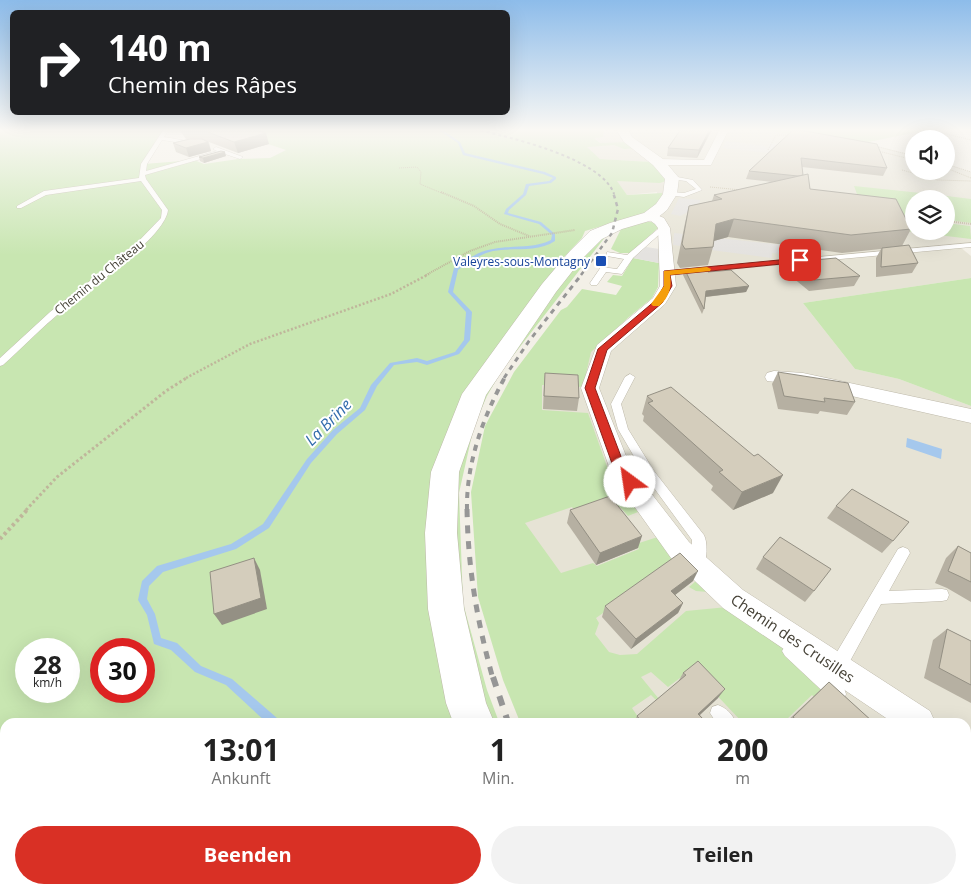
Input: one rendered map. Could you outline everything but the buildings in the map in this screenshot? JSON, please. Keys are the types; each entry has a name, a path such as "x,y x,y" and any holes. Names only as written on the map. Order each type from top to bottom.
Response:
{"street":[{"path":"472,718 466,703 446,609 440,533 445,472 474,394 549,288 588,241 608,242 662,208 670,194 672,178 666,171"},
{"path":"650,216 661,222 665,229"},
{"name":"Chemin des Crusilles","path":"665,229 668,286 659,302 603,349 590,388 620,469 680,550 733,599 913,718"},
{"path":"774,376 803,379 971,416"}],"lane":[{"path":"143,171 143,177"},
{"path":"19,207 44,192 143,177 162,171"},
{"name":"Chemin du Château","path":"0,363 53,314 134,252 162,220 165,211 163,206 153,196 143,177"},
{"path":"670,194 684,195 698,192 697,185 690,180 672,178"},
{"path":"594,282 604,269 618,272 628,258 660,230 665,229"},
{"path":"608,242 628,258"},
{"path":"666,273 971,245"},
{"path":"630,377 616,404 623,429 650,474 699,539 698,566"},
{"path":"837,668 904,553"},
{"path":"878,598 942,595"},
{"path":"733,599 848,703"}],"path":[{"path":"420,171 420,184 474,206 500,224 529,236"},
{"path":"904,171 937,180 967,182 971,180"},
{"path":"955,172 971,180"},
{"path":"697,185 744,190"},
{"path":"898,215 905,216"},
{"path":"955,222 971,224"},
{"path":"0,539 57,477 166,391 204,367 250,344 391,294 470,251 494,242 562,232"}],"shaded area":[{"path":"658,171 905,171 905,180 955,180 955,171 971,172 971,245 960,247 971,256 971,278 803,303 855,369 899,379 971,406 971,718 528,718 491,624 536,383 595,346 656,297 661,286 657,192 627,195 616,181 665,181"},
{"path":"679,198 700,200 699,207 680,216 671,214"},
{"path":"674,233 792,246 793,256 772,253 772,258 673,245"},
{"path":"646,247 659,249 659,263 633,258"}],"green space":[{"path":"0,171 142,171 141,178 166,211 142,178 143,171 660,171 666,181 660,183 617,181 627,195 662,193 662,199 646,213 585,231 582,238 564,257 547,288 472,394 443,472 464,704 469,718 0,718 0,364 133,251 0,362"},
{"path":"854,186 905,191 905,215 863,210"},
{"path":"955,197 971,199 971,223 955,221"},
{"path":"891,216 905,218 905,231 897,230"},
{"path":"642,222 652,222 659,225 631,253 620,253 611,249 621,229"},
{"path":"955,224 970,226 971,239 955,237"},
{"path":"606,236 502,370 487,396 474,426 459,493 463,603 487,690 498,718 488,718 477,690 458,606 456,473 466,427 520,338 593,243"},
{"path":"633,258 659,263 658,287 652,298 591,352 583,387 542,385 542,410 588,413 609,472 638,512 628,516 620,507 580,517 572,507 525,523 561,573 593,563 597,566 639,549 636,544 667,534 708,592 696,591 689,587 696,581 675,562 596,618 599,623 595,634 609,652 620,655 637,654 686,611 738,606 864,718 838,718 812,695 788,718 738,718 692,669 668,687 651,672 641,677 659,699 657,701 651,695 632,708 638,717 637,718 518,718 503,680 478,597 471,492 485,426 514,372 561,310 567,307 582,289 616,295 622,286 607,282 613,275 622,276"},
{"path":"971,278 971,406 899,379 855,369 803,303"}],"water":[{"path":"907,438 942,449 941,459 906,447"}],"waterway":[{"name":"La Brine","path":"269,718 229,682 198,669 174,646 157,641 151,614 142,600 145,584 160,569 233,547 266,526 309,461 335,432 363,409 374,385 392,364 417,360 427,363 457,353 467,340 469,312 450,292 456,269 477,255 493,250 543,246 553,241 554,235 540,223 506,214 507,210 525,194 527,185 550,182 555,178 534,171"}],"railway":[{"path":"593,171 606,181 613,193"},
{"path":"581,275 612,233 618,209 613,193"},
{"path":"504,378 529,341 582,274"},
{"path":"467,509 469,475 477,441 505,377"},
{"path":"467,509 469,553 474,595 493,679"},
{"path":"493,677 507,718"}],"slow traffic":[{"path":"656,304 668,286 666,273 707,269"}],"place":[{"name":"Valeyres-sous-Montagny","path":"601,261"}],"route":[{"path":"630,482 620,469 590,388 603,349 635,320 659,302 668,286 666,273 800,260"}]}
